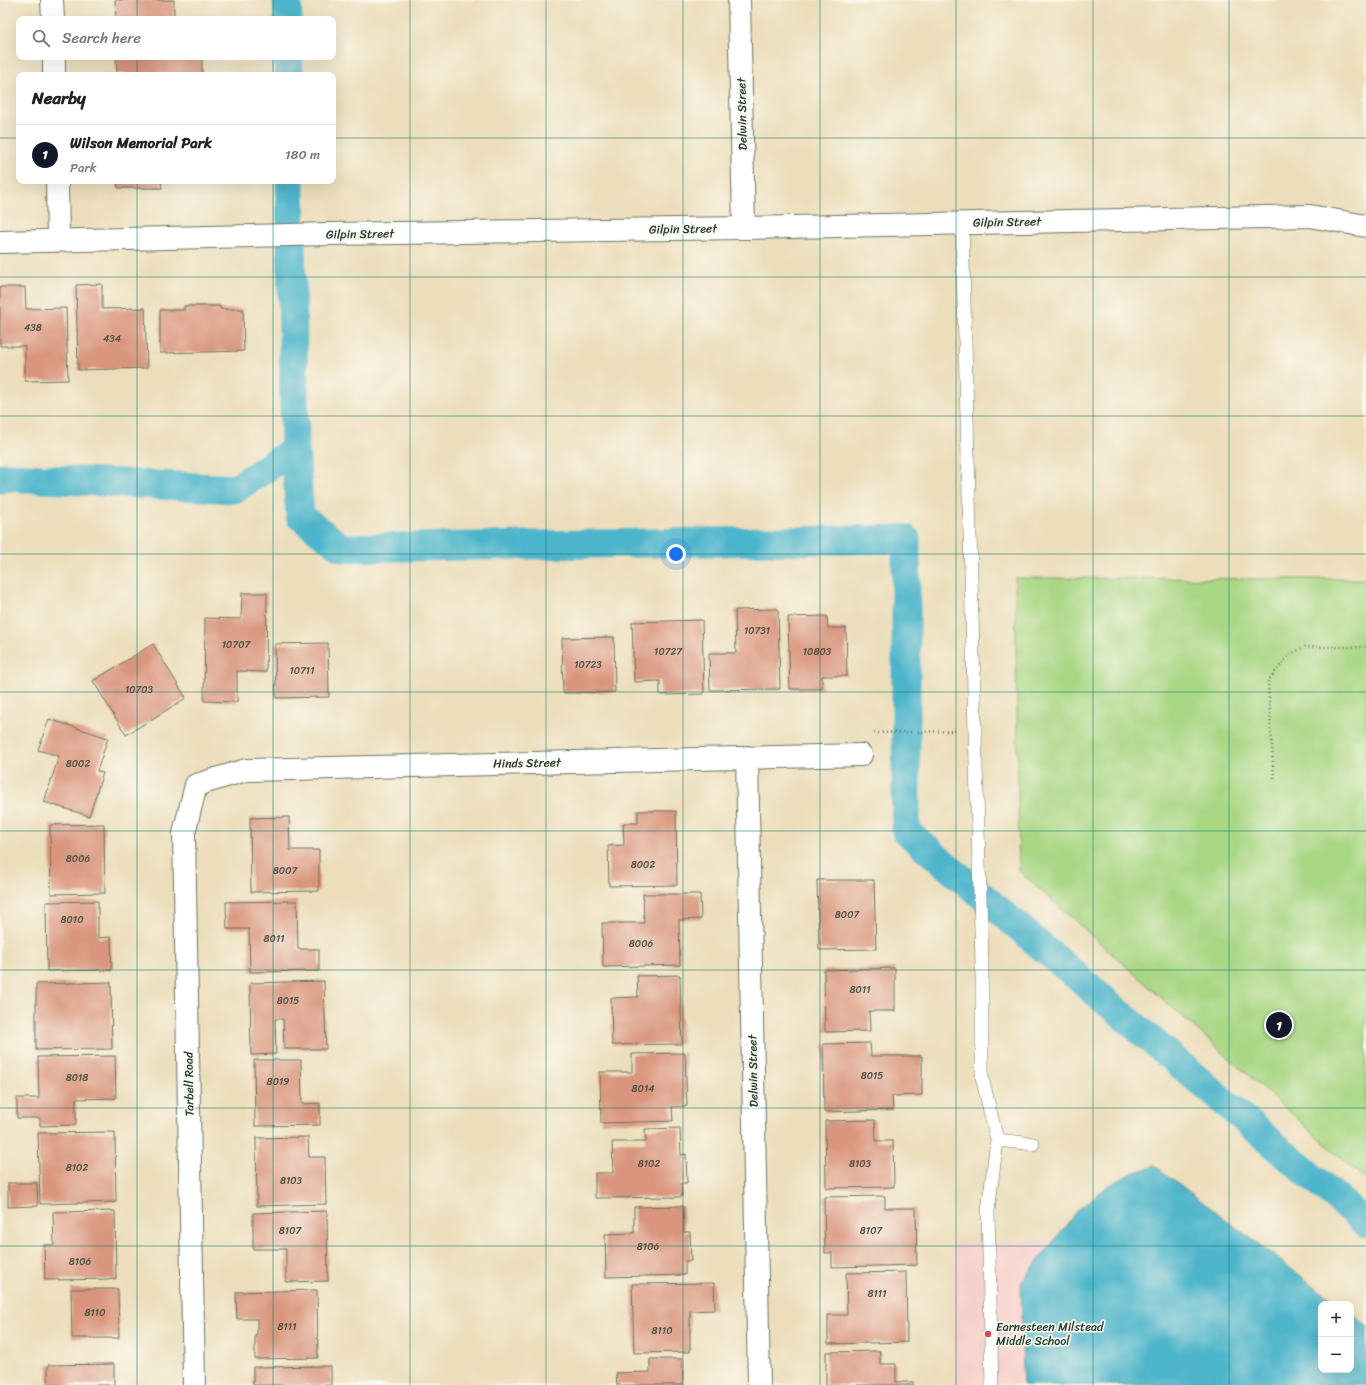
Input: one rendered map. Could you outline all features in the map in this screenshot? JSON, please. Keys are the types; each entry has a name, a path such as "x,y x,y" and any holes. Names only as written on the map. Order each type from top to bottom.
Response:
{"street":[{"path":"52,0 53,16"},
{"name":"Delwin Street","path":"739,0 744,228"},
{"path":"54,60 54,72"},
{"path":"57,184 58,241"},
{"name":"Gilpin Street","path":"0,242 329,234 744,228 1310,216 1366,226"},
{"name":"Hinds Street","path":"196,785 246,770 861,755"},
{"name":"Delwin Street","path":"747,757 759,1385"},
{"name":"Tarbell Road","path":"194,1385 184,833 196,785"}],"lane":[{"path":"962,224 982,962 982,1078 997,1140 988,1210 992,1385"},
{"path":"997,1140 1033,1144"}],"path":[{"path":"1274,778 1268,681 1290,654 1305,647 1366,647"},
{"path":"885,732 931,732"}],"shaded area":[{"name":"Earnesteen Milstead Middle School","path":"1055,1240 1021,1283 1023,1385 955,1385 952,1242"}],"green space":[{"path":"1015,578 1366,579 1366,1180 1019,871"}],"water":[{"path":"1155,1166 1334,1301 1318,1301 1318,1373 1354,1373 1354,1315 1366,1325 1366,1385 1023,1385 1021,1283 1078,1210 1108,1186 1132,1173"}],"building":[{"path":"115,0 174,0 174,16 116,16"},
{"path":"116,60 202,60 202,72 117,72"},
{"path":"117,184 161,184 162,188 118,188"},
{"path":"102,284 102,309 145,308 147,368 78,370 76,285"},
{"path":"0,287 25,287 26,309 66,308 68,380 25,381 25,346 0,346"},
{"path":"184,306 220,306 220,309 243,309 244,351 160,353 160,310 184,310"},
{"path":"242,593 267,593 266,672 237,671 237,702 204,701 205,618 241,619"},
{"path":"778,609 780,689 710,690 709,653 736,653 735,610"},
{"path":"827,616 828,628 846,628 847,676 822,676 822,689 790,689 788,617"},
{"path":"702,620 704,694 660,695 660,681 634,682 632,622"},
{"path":"614,637 615,692 563,693 562,638"},
{"path":"328,643 329,697 276,698 275,644"},
{"path":"153,644 186,698 126,735 93,681"},
{"path":"49,719 108,738 97,771 103,773 89,816 44,802 59,756 38,750"},
{"path":"638,811 676,811 677,885 609,886 608,846 624,845 623,823 638,823"},
{"path":"289,817 290,850 319,850 319,891 251,892 250,818"},
{"path":"104,824 105,893 51,894 50,825"},
{"path":"817,880 874,880 876,949 819,950"},
{"path":"643,894 700,894 701,919 679,920 680,965 603,967 602,923 644,923"},
{"path":"98,901 98,938 111,937 112,970 47,971 46,902"},
{"path":"297,901 298,949 319,949 319,971 250,972 249,929 227,929 226,902"},
{"path":"895,968 895,1011 869,1011 870,1031 825,1032 824,970"},
{"path":"680,975 682,1044 612,1045 611,998 638,997 637,976"},
{"path":"324,981 326,1049 284,1049 283,1019 275,1019 276,1054 251,1055 250,983"},
{"path":"111,982 112,1049 36,1050 36,984"},
{"path":"870,1043 871,1056 922,1056 922,1095 892,1096 893,1110 824,1112 823,1044"},
{"path":"685,1053 687,1106 672,1107 673,1121 601,1123 600,1072 632,1072 632,1054"},
{"path":"115,1056 116,1098 76,1099 76,1125 40,1126 40,1118 17,1118 17,1098 39,1098 38,1057"},
{"path":"254,1060 301,1060 302,1104 320,1103 320,1125 255,1126"},
{"path":"875,1120 876,1141 893,1141 894,1187 826,1188 825,1121"},
{"path":"680,1128 681,1155 686,1154 687,1183 681,1183 682,1197 595,1198 595,1173 613,1173 612,1142 646,1142 645,1129"},
{"path":"115,1132 116,1202 40,1204 38,1133"},
{"path":"308,1137 309,1157 325,1157 326,1204 257,1206 256,1138"},
{"path":"8,1183 37,1183 38,1206 8,1207"},
{"path":"885,1196 885,1208 916,1208 917,1265 832,1267 832,1253 825,1253 824,1197"},
{"path":"683,1206 684,1232 690,1232 691,1261 685,1261 685,1275 606,1277 605,1234 634,1233 634,1207"},
{"path":"115,1211 116,1279 45,1280 44,1245 54,1245 53,1212"},
{"path":"327,1211 328,1281 286,1282 286,1249 253,1249 253,1213"},
{"path":"906,1272 907,1342 828,1344 828,1315 847,1315 846,1273"},
{"path":"714,1283 715,1310 690,1311 690,1352 634,1353 632,1284"},
{"path":"71,1289 118,1289 119,1338 72,1338"},
{"path":"317,1290 318,1358 255,1359 257,1319 237,1319 236,1292"},
{"path":"880,1351 880,1364 896,1364 896,1382 913,1382 913,1385 826,1385 826,1352"},
{"path":"650,1359 682,1359 683,1385 617,1385 616,1373 650,1372"},
{"path":"114,1364 114,1385 48,1385 48,1365"},
{"path":"331,1366 331,1385 253,1385 253,1367"}],"waterway":[{"path":"287,0 288,16"},
{"path":"288,60 289,72"},
{"path":"0,479 5,477 235,489 295,449 290,184"},
{"path":"295,449 300,516 342,548 906,539 906,831 1366,1223"}],"place":[{"name":"Wilson Memorial Park","path":"1279,1025"},
{"name":"Earnesteen Milstead Middle School","path":"988,1334"}]}
